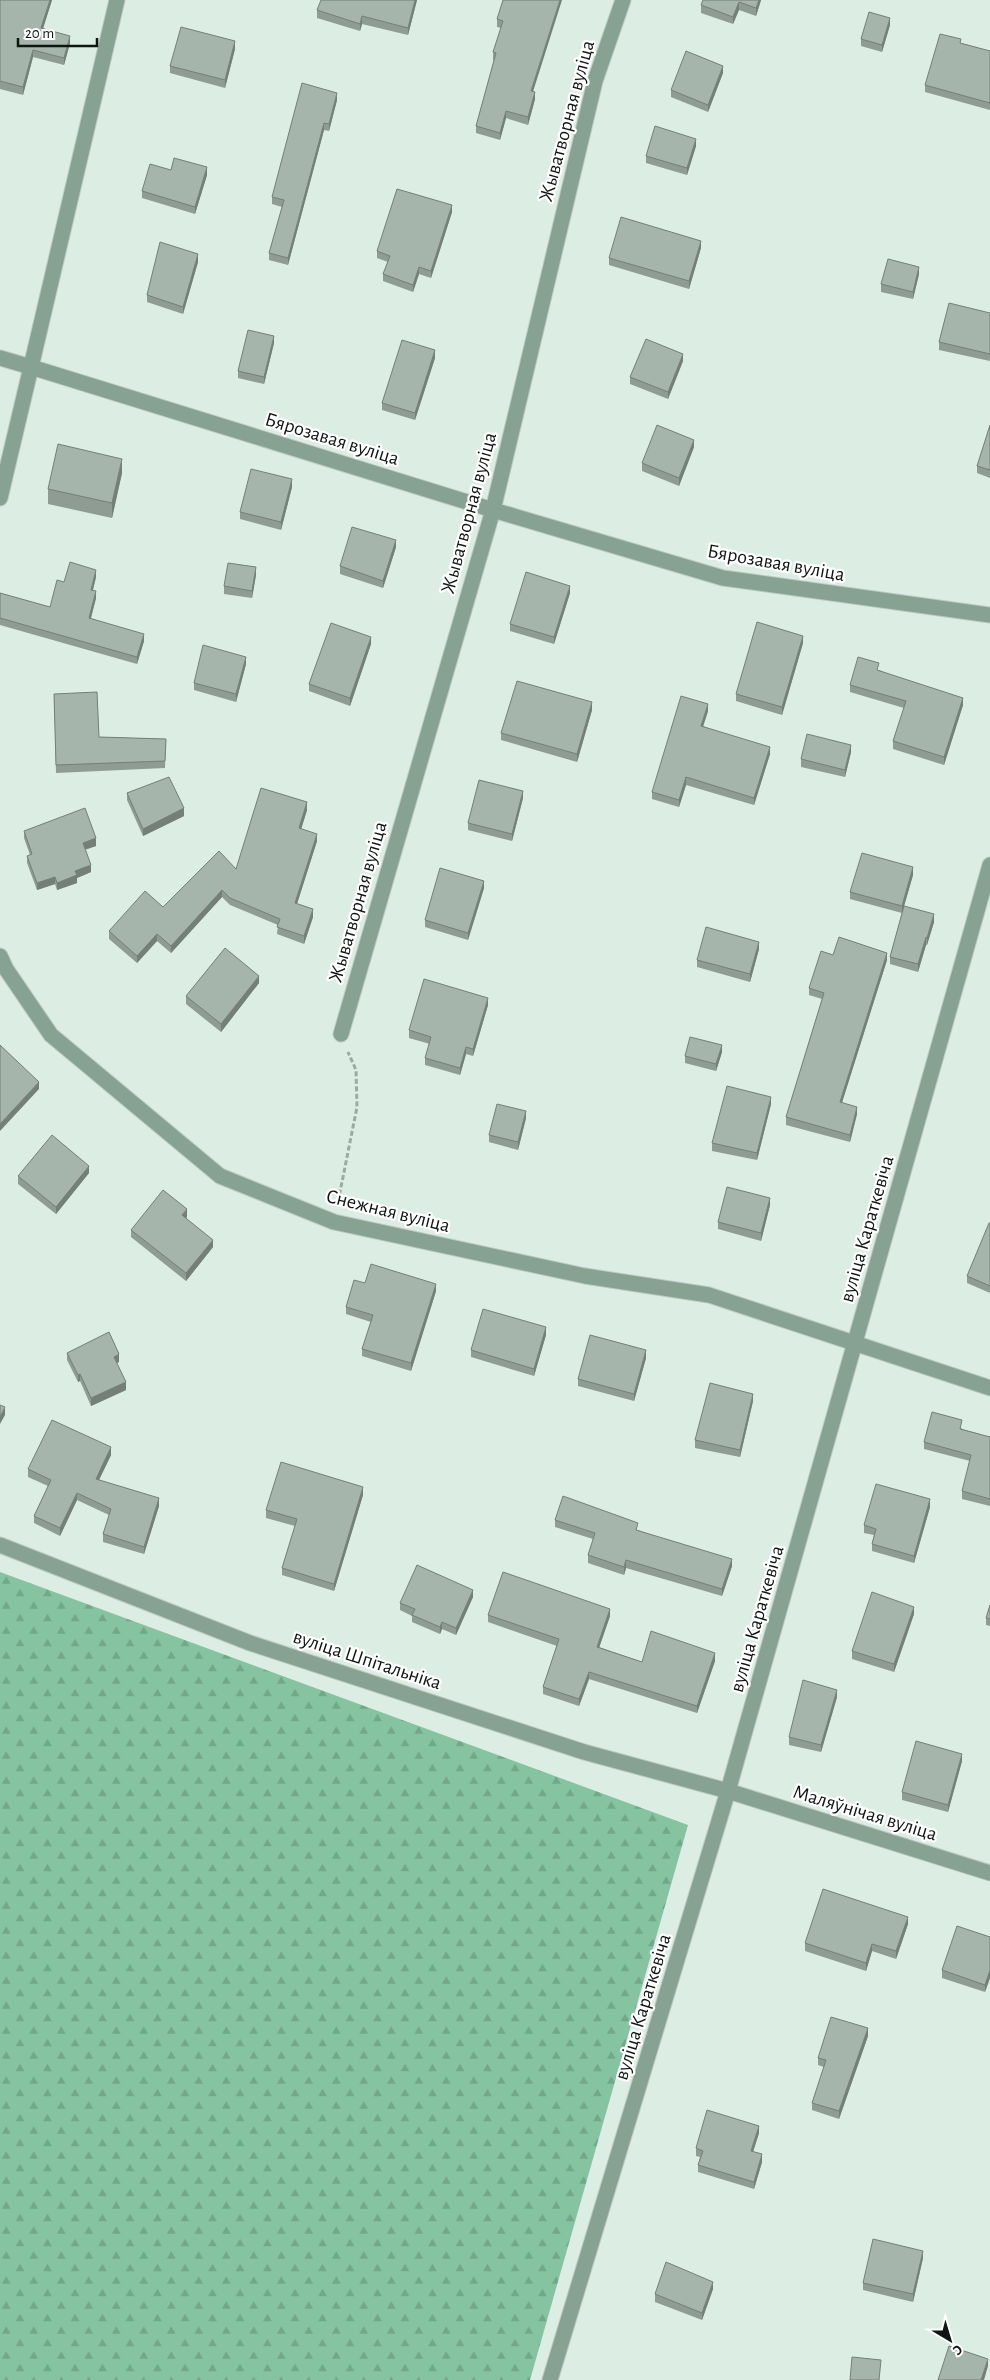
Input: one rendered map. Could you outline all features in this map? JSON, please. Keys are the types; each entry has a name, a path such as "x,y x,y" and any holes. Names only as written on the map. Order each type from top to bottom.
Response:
{"street":[{"path":"0,498 117,0"},
{"name":"Жыватворная вуліца","path":"341,1034 492,510 595,81 623,0"},
{"name":"Бярозавая вуліца","path":"0,358 492,510 723,578 990,615"},
{"name":"вуліца Караткевіча","path":"550,2380 728,1791 990,865"},
{"name":"Снежная вуліца","path":"0,956 6,969 51,1035 220,1176 334,1222 585,1276 709,1295 856,1344"},
{"path":"856,1344 990,1388"},
{"name":"вуліца Шпітальніка","path":"0,1545 250,1643 584,1752 728,1791"},
{"name":"Маляўнічая вуліца","path":"728,1791 990,1873"}],"path":[{"path":"334,1222 357,1107 356,1070 341,1034"}],"green space":[{"path":"0,1572 688,1825 530,2380 0,2380"}],"building":[{"path":"0,0 50,0 41,28 70,36 64,58 33,50 23,87 0,81"},
{"path":"321,0 415,0 408,28 362,16 360,24 317,10"},
{"path":"503,0 560,0 531,91 535,92 528,117 506,111 500,133 476,126 496,53 493,52 503,21 497,19"},
{"path":"703,0 759,0 756,8 739,2 733,17 701,5"},
{"path":"869,12 890,18 882,45 861,39"},
{"path":"181,27 235,41 225,80 170,66"},
{"path":"940,34 961,39 960,43 990,51 990,103 925,85"},
{"path":"686,51 723,66 708,105 671,90"},
{"path":"302,83 337,93 329,124 324,123 288,258 269,253 284,200 272,197"},
{"path":"655,126 696,139 687,168 646,156"},
{"path":"174,158 207,167 195,207 142,191 150,164 171,170"},
{"path":"397,189 452,205 431,271 419,267 413,285 383,274 390,256 377,251"},
{"path":"621,217 701,241 689,281 609,258"},
{"path":"160,242 198,254 183,307 147,295"},
{"path":"888,259 919,267 913,292 881,284"},
{"path":"949,303 990,313 990,354 939,342"},
{"path":"248,330 274,336 264,377 238,371"},
{"path":"646,339 683,354 668,392 630,377"},
{"path":"402,340 435,350 415,413 382,403"},
{"path":"657,425 694,440 679,478 642,463"},
{"path":"990,425 990,470 977,466"},
{"path":"58,444 122,459 112,503 48,489"},
{"path":"251,469 292,479 281,522 240,512"},
{"path":"352,527 396,540 383,581 340,566"},
{"path":"70,562 96,570 91,590 96,591 89,618 144,634 137,657 0,618 0,593 50,607 57,580 64,582"},
{"path":"228,563 256,567 252,591 224,586"},
{"path":"526,572 570,586 554,637 510,624"},
{"path":"757,622 803,636 782,707 736,694"},
{"path":"331,623 371,637 350,698 309,684"},
{"path":"203,645 246,657 236,694 194,683"},
{"path":"858,657 879,663 877,670 963,698 944,757 893,741 906,701 850,685"},
{"path":"517,681 592,702 577,754 501,733"},
{"path":"97,692 99,737 166,739 165,761 56,765 54,694"},
{"path":"681,696 708,704 701,726 770,747 754,798 686,777 679,800 652,792"},
{"path":"807,734 851,745 845,770 801,759"},
{"path":"169,777 184,808 143,829 127,793"},
{"path":"479,780 523,791 512,834 468,823"},
{"path":"261,788 307,802 299,828 317,834 295,903 313,909 304,936 277,927 280,919 230,898 222,890 171,946 157,934 137,956 109,931 145,891 163,907 219,851 236,869"},
{"path":"85,808 96,838 83,843 91,865 75,871 77,875 57,883 55,877 37,883 27,856 32,854 24,831"},
{"path":"862,853 913,867 902,906 850,892"},
{"path":"440,868 484,881 468,933 425,920"},
{"path":"904,906 934,914 918,964 890,957"},
{"path":"706,927 759,942 750,974 697,960"},
{"path":"839,937 887,953 840,1102 857,1107 850,1135 786,1117 824,993 809,988 821,951 833,955"},
{"path":"225,948 259,976 221,1024 186,996"},
{"path":"424,979 488,998 473,1049 466,1047 460,1068 425,1058 431,1037 409,1030"},
{"path":"690,1037 722,1045 716,1064 685,1056"},
{"path":"0,1045 39,1082 0,1124"},
{"path":"727,1086 771,1097 757,1153 712,1143"},
{"path":"497,1104 526,1111 518,1142 489,1135"},
{"path":"52,1135 89,1166 56,1207 18,1176"},
{"path":"727,1187 770,1198 761,1233 718,1222"},
{"path":"163,1190 187,1209 182,1215 213,1240 186,1273 131,1230"},
{"path":"990,1223 990,1286 967,1276"},
{"path":"371,1264 436,1284 411,1363 362,1349 373,1315 346,1307 354,1280 365,1283"},
{"path":"483,1309 546,1327 534,1369 471,1350"},
{"path":"109,1332 119,1354 114,1357 126,1382 91,1398 80,1374 78,1375 67,1353"},
{"path":"590,1335 646,1350 634,1394 578,1379"},
{"path":"710,1383 753,1394 740,1450 695,1440"},
{"path":"0,1405 5,1407 0,1417"},
{"path":"932,1412 962,1420 960,1429 990,1437 990,1499 962,1491 971,1455 924,1442"},
{"path":"52,1420 111,1447 96,1479 159,1498 144,1547 103,1534 111,1509 77,1493 60,1528 34,1516 51,1480 28,1469"},
{"path":"281,1462 363,1487 334,1584 282,1568 297,1519 266,1510"},
{"path":"876,1484 930,1499 914,1556 872,1544 876,1529 864,1525"},
{"path":"563,1496 638,1523 636,1530 732,1559 722,1589 626,1560 624,1567 588,1555 595,1533 555,1520"},
{"path":"417,1565 473,1590 456,1628 442,1622 440,1627 412,1615 415,1609 400,1603"},
{"path":"503,1572 610,1609 597,1647 642,1662 651,1631 715,1653 697,1706 589,1672 579,1699 543,1687 559,1639 488,1615"},
{"path":"872,1592 914,1607 894,1664 852,1651"},
{"path":"990,1605 990,1619 986,1618"},
{"path":"803,1680 837,1690 821,1745 789,1737"},
{"path":"916,1741 962,1754 948,1805 902,1792"},
{"path":"823,1889 908,1917 896,1951 872,1944 866,1963 805,1943"},
{"path":"957,1926 990,1937 990,1970 985,1985 942,1970"},
{"path":"831,2017 868,2028 839,2111 812,2103 826,2060 818,2058"},
{"path":"707,2110 759,2126 751,2151 762,2154 754,2182 698,2165 703,2151 696,2148"},
{"path":"873,2239 923,2251 913,2294 863,2283"},
{"path":"666,2262 713,2282 702,2313 655,2294"},
{"path":"949,2346 988,2359 981,2380 938,2380"},
{"path":"852,2357 881,2360 879,2380 850,2380"}]}
